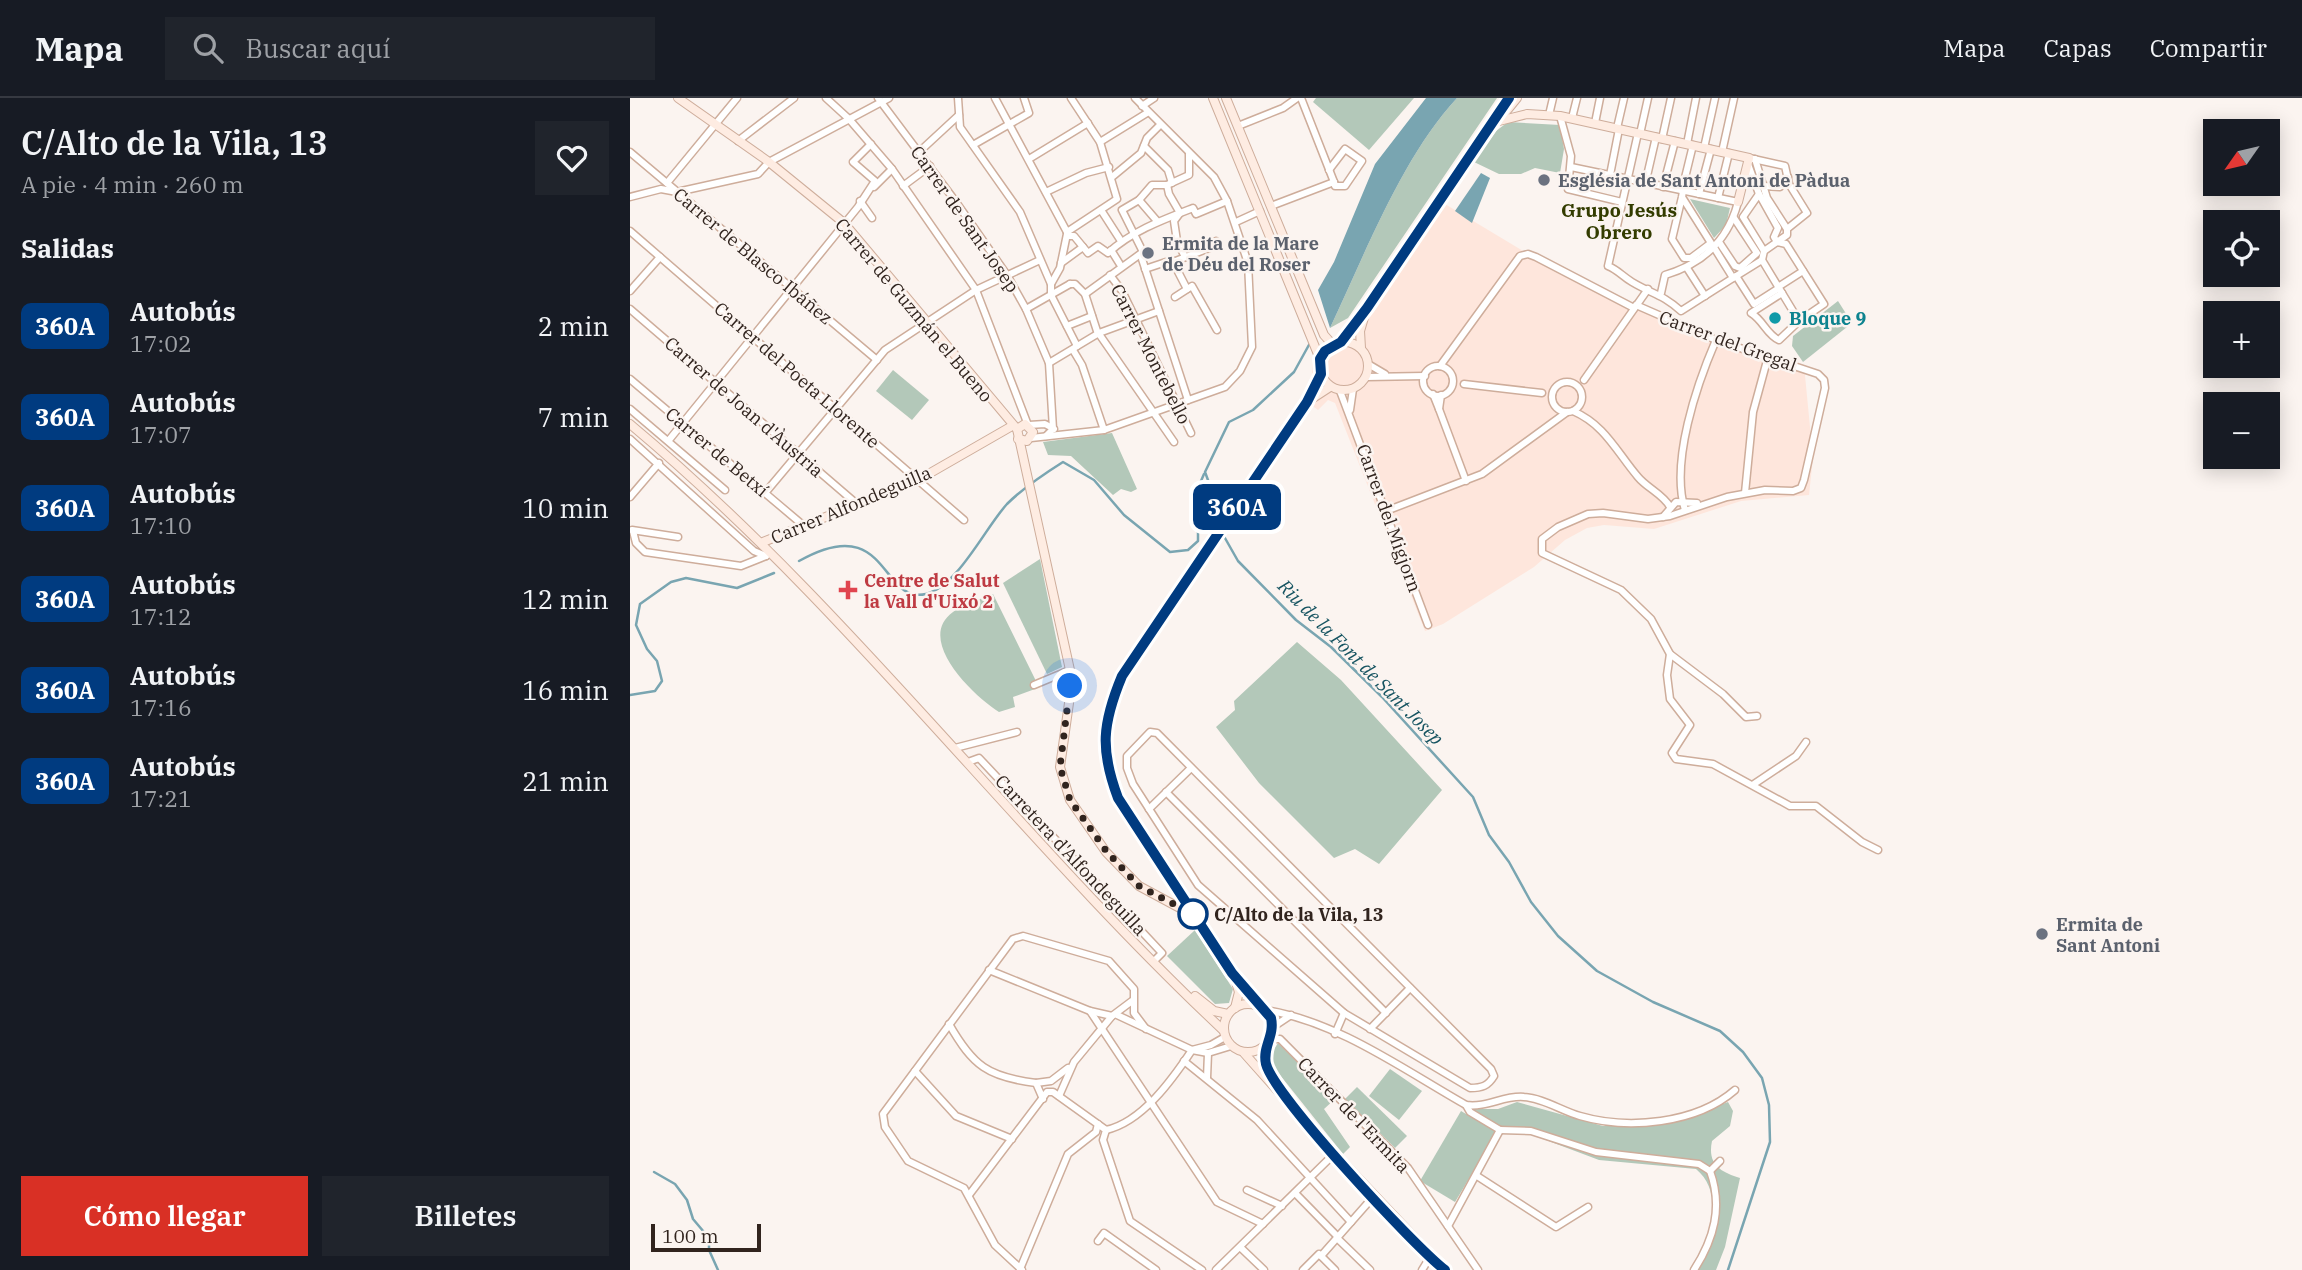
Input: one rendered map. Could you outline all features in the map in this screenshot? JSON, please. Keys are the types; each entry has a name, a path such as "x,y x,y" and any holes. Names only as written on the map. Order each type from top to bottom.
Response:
{"street":[{"name":"Carrer de Guzmán el Bueno","path":"678,98 769,162 844,223 1014,428"},
{"path":"738,141 793,98"},
{"path":"826,98 849,119 892,169 975,290 1033,432 1031,438"},
{"path":"630,197 661,189 677,192 758,174 769,162 880,100 889,98"},
{"path":"995,98 1067,234 1060,266 1051,284"},
{"path":"974,145 1029,113 1024,98"},
{"path":"1067,234 1117,199 1100,142 1071,98"},
{"path":"1018,439 1025,441 1031,438 1104,430 1225,387 1240,371 1252,347 1248,263 1227,201 1213,177 1135,98"},
{"path":"1142,106 1154,98"},
{"path":"1213,98 1319,355 1321,374 1330,387 1340,391 1353,389 1366,377 1385,374 1425,376"},
{"path":"1226,98 1324,335 1336,343 1361,348"},
{"path":"1227,131 1283,108 1299,98 1335,186 1345,186 1362,161 1345,149 1329,170"},
{"path":"1549,115 1553,98"},
{"path":"1572,118 1577,98"},
{"path":"1595,123 1600,98"},
{"path":"1610,175 1624,98"},
{"path":"1648,98 1608,266 1648,289 1661,293 1681,311 1762,260"},
{"path":"1647,176 1671,98"},
{"path":"1682,193 1711,243 1691,258 1685,258 1672,239 1682,193 1696,98"},
{"path":"1699,194 1715,98"},
{"path":"1718,198 1734,98"},
{"path":"667,183 732,100"},
{"name":"Carrer de Sant Josep","path":"880,100 1007,275 1026,309 1049,363 1053,429"},
{"path":"958,102 960,127 1020,212 1051,284 1051,295 1067,326 1104,430"},
{"path":"1475,148 1516,105"},
{"path":"1499,121 1516,105"},
{"path":"1319,355 1336,343 1367,308 1501,110 1516,105 1549,115 1786,166 1787,177 1807,213 1787,229"},
{"path":"1100,142 1147,113"},
{"path":"919,152 959,115"},
{"path":"1560,116 1571,156 1568,189 1622,202"},
{"path":"1029,159 1088,123"},
{"path":"1112,177 1140,153 1160,125"},
{"path":"1663,187 1675,141"},
{"path":"668,440 875,181 853,162 871,144"},
{"path":"1144,145 1168,170 1169,194 1180,213"},
{"name":"Carrer de Blasco Ibáñez","path":"630,152 877,360"},
{"path":"1188,400 1143,252 1122,210 1139,200 1152,186 1169,184 1189,174 1189,154"},
{"path":"1751,160 1767,198 1787,229 1787,235 1764,251 1762,260 1799,321"},
{"path":"1751,160 1759,194 1778,228 1774,237 1777,242 1786,244 1824,304 1799,321 1779,340 1773,338 1759,317 1751,313 1803,271"},
{"path":"1661,293 1665,275 1687,268 1715,249 1734,218 1751,160"},
{"path":"904,186 930,166"},
{"path":"1046,192 1086,173 1109,167"},
{"path":"1570,167 1682,193 1738,202"},
{"path":"860,201 892,169"},
{"path":"1763,186 1780,187 1787,177"},
{"path":"1236,222 1334,182"},
{"path":"1759,194 1743,217 1764,251"},
{"path":"1139,200 1157,222"},
{"path":"860,201 872,218"},
{"path":"1060,266 1085,250 1098,246 1108,253 1135,233 1180,213 1193,208 1196,214 1227,201"},
{"path":"1101,211 1121,241"},
{"path":"1180,213 1174,221 1177,241 1185,257"},
{"path":"1719,242 1735,266 1740,268 1756,257 1757,253 1734,218"},
{"name":"Carrer del Poeta Llorente","path":"630,231 964,520"},
{"path":"1067,234 1073,236 1085,250"},
{"path":"1146,269 1217,245 1216,241"},
{"path":"1715,249 1754,304 1780,289"},
{"path":"1111,250 1121,266"},
{"path":"1085,294 1143,252"},
{"name":"Carrer del Gregal","path":"1444,368 1449,355 1513,264 1528,254 1666,321 1820,376 1825,388 1801,488 1793,491 1745,493"},
{"path":"630,291 660,257"},
{"path":"765,493 877,360 925,321 975,290 1040,260"},
{"path":"1173,262 1217,330"},
{"path":"1060,266 1070,284"},
{"path":"1687,268 1705,296"},
{"name":"Carrer Montebello","path":"1110,275 1136,319 1191,433"},
{"path":"1026,309 1070,284 1075,284 1085,294 1099,333 1174,442"},
{"path":"1175,297 1190,287"},
{"path":"1648,289 1584,380 1580,404 1588,417 1613,442 1637,476 1660,496 1677,506 1745,493 1753,412 1768,357"},
{"path":"1366,377 1368,364 1361,348 1360,331 1367,308"},
{"name":"Carrer de Joan d'Àustria","path":"630,309 858,505"},
{"path":"1049,363 1099,333 1159,311"},
{"path":"1067,326 1091,316"},
{"path":"1716,340 1702,372 1689,419 1677,506 1667,517 1632,519 1603,513 1572,519 1542,540 1542,553 1560,559 1622,590 1651,619 1670,654 1723,694 1746,717 1757,716"},
{"path":"1368,364 1385,374"},
{"path":"1424,384 1429,369 1444,368 1464,384"},
{"path":"1273,1027 1232,973 1118,798 1108,772 1104,746 1107,712 1122,676 1307,402 1321,374"},
{"path":"1409,377 1424,384 1433,394 1466,481"},
{"path":"1451,387 1452,377"},
{"name":"Carrer de Betxí","path":"630,379 804,526"},
{"path":"1542,393 1565,383 1573,384 1584,380"},
{"path":"1439,409 1441,395 1451,387 1464,384 1542,393 1552,398 1559,410"},
{"path":"1573,384 1580,392"},
{"path":"1307,402 1330,387"},
{"name":"Carrer del Migjorn","path":"1350,412 1353,389"},
{"path":"1552,398 1555,389"},
{"name":"Carrer del Migjorn","path":"1340,391 1428,625"},
{"path":"1433,394 1441,395"},
{"path":"1386,511 1489,470 1580,404"},
{"path":"630,409 725,490"},
{"path":"1559,410 1588,417"},
{"path":"1553,424 1559,410"},
{"name":"Carretera d'Alfondeguilla","path":"630,424 763,542 769,554 1225,1034"},
{"path":"1061,434 1045,424 1014,428 1070,670 1069,703 1060,767 1070,800 1107,852 1139,886 1194,915"},
{"name":"Carrer Alfondeguilla","path":"763,542 918,480 1014,428"},
{"path":"1046,436 1053,429"},
{"path":"630,439 754,551 769,554"},
{"path":"630,497 659,463"},
{"path":"678,537 632,530 636,543 645,552 741,566 769,554"},
{"path":"1670,654 1667,675 1670,699 1690,725 1672,753 1676,759 1713,764 1790,806 1816,806 1862,842 1878,850"},
{"path":"1034,685 1070,670"},
{"path":"955,748 1017,732"},
{"path":"1150,732 1157,733 1191,768 1491,1069 1494,1076 1490,1083 1480,1088 1470,1088 1345,1013 1198,885 1133,784 1126,768 1127,756 1150,732"},
{"path":"1754,784 1796,756 1806,742"},
{"path":"1149,809 1191,768"},
{"path":"1166,792 1385,1013"},
{"path":"1098,1125 1096,1132 1068,1154 1057,1175 1021,1269 995,1245 969,1195 956,1182 908,1161 882,1119 1013,939 1023,936 1109,961 1134,989 1134,1013 1146,1029"},
{"path":"989,970 1090,1012 1114,1016 1192,1050 1208,1053 1231,1046"},
{"path":"1036,1083 1045,1095 1059,1096 1106,1130 1126,1124 1150,1101 1192,1050 1211,1045 1225,1034 1239,992 1232,973"},
{"name":"Carretera d'Alfondeguilla","path":"1173,979 1214,1011 1232,1011"},
{"path":"1370,1029 1410,988"},
{"path":"949,1024 968,1057 980,1067 998,1077 1036,1083 1051,1082 1074,1062 1114,1016 1132,1001"},
{"path":"1232,1011 1245,1004 1293,1014 1466,1105 1488,1105 1523,1096 1584,1117 1641,1122 1688,1114 1735,1090"},
{"path":"1090,1012 1217,1202 1263,1224"},
{"path":"1335,1034 1345,1013"},
{"path":"1293,1014 1282,1018 1273,1027 1266,1066 1308,1125"},
{"path":"1225,1034 1231,1046 1244,1053 1334,1154 1445,1270"},
{"name":"Carrer de l'Ermita","path":"1268,1043 1280,1038 1408,1168 1478,1270"},
{"path":"1244,1053 1255,1052 1268,1043"},
{"path":"1207,1078 1208,1053"},
{"path":"1184,1061 1257,1120 1351,1222"},
{"path":"1059,1096 1074,1062"},
{"path":"915,1071 956,1116 1012,1139"},
{"path":"969,1195 1045,1095"},
{"path":"1466,1105 1470,1112 1500,1130 1531,1131 1596,1152 1699,1164 1710,1171 1718,1207 1711,1239 1694,1270"},
{"path":"1106,1130 1102,1140 1130,1221 1202,1270"},
{"path":"1448,1226 1477,1177 1500,1130"},
{"path":"1088,1137 1102,1140"},
{"path":"1216,1270 1334,1154"},
{"path":"1710,1171 1720,1161"},
{"path":"1477,1177 1556,1227 1588,1207"},
{"path":"1247,1190 1282,1206"},
{"path":"1295,1193 1370,1270"},
{"path":"1303,1270 1338,1238 1374,1196"},
{"path":"1098,1241 1104,1233 1156,1270"},
{"path":"1240,1247 1264,1270"},
{"path":"1320,1255 1335,1270"},
{"path":"1422,1270 1430,1257"}],"shaded area":[{"path":"1445,204 1533,257 1627,304 1747,350 1804,365 1813,458 1809,495 1741,501 1654,529 1604,525 1587,528 1565,540 1534,567 1443,624 1425,631 1335,403 1328,400 1318,410 1304,400 1312,386 1312,363 1317,348 1332,338 1354,340"}],"green space":[{"path":"1316,98 1414,98 1369,150 1313,102"},
{"path":"1457,98 1497,98 1348,318 1330,328 1402,177 1437,122"},
{"path":"1508,122 1560,125 1564,149 1560,173 1535,168 1521,174 1499,174 1474,162 1496,131"},
{"path":"1690,199 1730,208 1726,225 1714,238"},
{"path":"1838,301 1852,323 1803,362 1792,346 1793,336"},
{"path":"893,370 929,400 912,420 876,391"},
{"path":"1112,433 1137,489 1131,492 1121,489 1113,495 1071,456 1048,455 1043,442"},
{"path":"1040,559 1062,667 1047,674 1003,583"},
{"path":"993,594 1035,679 1035,689 1013,697 1015,707 999,712 976,694 952,667 940,637 943,624 953,612"},
{"path":"1297,642 1341,680 1442,790 1379,864 1355,849 1334,858 1259,783 1216,727 1235,710 1234,701"},
{"path":"1195,930 1233,989 1229,1003 1215,1004 1167,956"},
{"path":"1278,1043 1335,1099 1324,1109 1350,1147 1343,1154 1272,1065 1273,1051"},
{"path":"1390,1069 1422,1091 1399,1120 1369,1096"},
{"path":"1357,1087 1407,1136 1395,1148 1345,1099"},
{"path":"1517,1102 1603,1126 1644,1126 1677,1121 1728,1102 1733,1111 1730,1126 1712,1141 1712,1156 1721,1170 1740,1178 1725,1247 1716,1270 1691,1270 1708,1232 1713,1205 1711,1192 1696,1169 1599,1160 1530,1134 1503,1134 1499,1125 1471,1109 1498,1109"},
{"path":"1461,1111 1497,1132 1455,1202 1420,1181"}],"water":[{"path":"1426,98 1457,98 1437,122 1402,177 1330,328 1318,290 1334,262 1375,164"},
{"path":"1481,173 1490,178 1472,223 1455,211"}],"waterway":[{"name":"Riu de la Font de Sant Josep","path":"1310,343 1294,372 1253,410 1229,422 1205,472 1215,499 1217,524 1238,561 1296,620 1331,647 1382,697 1473,797 1489,835 1509,862 1531,902 1558,936 1597,971 1653,1002 1720,1031 1743,1052 1762,1078 1769,1105 1770,1142 1728,1270"},
{"path":"799,561 828,548 850,546 867,552 899,586 911,594 926,594 938,589 960,568 1007,504 1063,462 1094,480 1124,515 1170,552 1188,550 1198,541 1198,488 1204,474"},
{"path":"630,695 655,691 662,681 657,661 647,649 636,625 640,604 671,582 686,578 737,588 774,573"},
{"path":"654,1172 675,1184 687,1200 693,1219 709,1238 709,1250 718,1270"}],"bus line":[{"name":"360A","path":"1445,1270 1308,1125 1266,1066 1265,1046 1271,1039 1271,1018 1265,1010 1257,1006 1232,973 1118,798 1108,772 1104,746 1107,712 1122,676 1307,402 1321,374 1320,359 1325,351 1332,344 1341,342 1367,308 1509,98"}],"place":[{"name":"Església de Sant Antoni de Pàdua","path":"1544,180"},
{"name":"Ermita de la Mare de Déu del Roser","path":"1148,253"},
{"name":"Bloque 9","path":"1775,318"},
{"name":"Centre de Salut la Vall d'Uixó 2","path":"848,590"},
{"name":"C/Alto de la Vila, 13","path":"1193,914"},
{"name":"Ermita de Sant Antoni","path":"2042,934"}],"district":[{"name":"Grupo Jesús Obrero","path":"1619,221"}],"route":[{"path":"1070,686 1060,767 1070,800 1107,852 1139,886 1193,914"}]}
